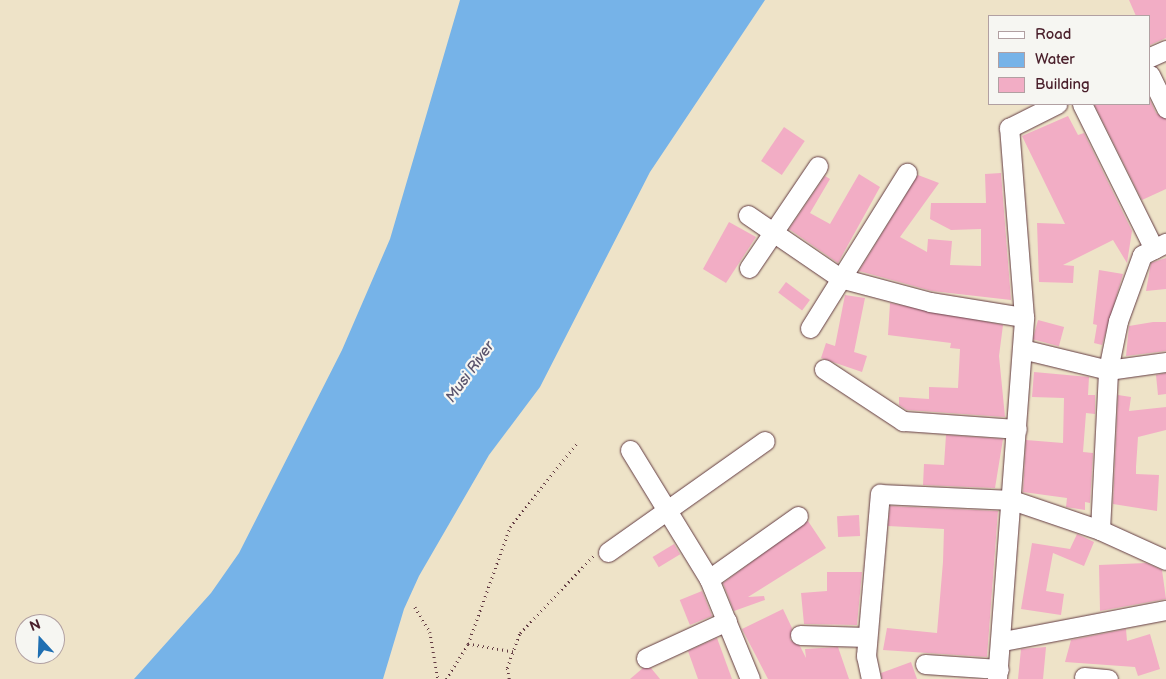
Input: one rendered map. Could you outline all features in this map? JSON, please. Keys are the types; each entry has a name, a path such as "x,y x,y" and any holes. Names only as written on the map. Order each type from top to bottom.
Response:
{"street":[{"path":"1151,57 1166,50"},
{"path":"1151,78 1166,108"},
{"path":"926,664 998,674 1003,641 1024,317 1009,128 1055,105"},
{"path":"1083,105 1160,246 1142,255 1118,321 1108,370 1100,530"},
{"path":"749,268 818,166"},
{"path":"810,328 907,172"},
{"path":"748,215 840,278 930,302 1024,317"},
{"path":"1022,349 1108,370 1166,362"},
{"path":"824,369 904,421 1017,429"},
{"path":"602,552 669,510 765,441"},
{"path":"630,450 669,510 709,579 728,621 750,679"},
{"path":"871,679 867,637 880,494 1012,500 1100,530 1166,560"},
{"path":"709,579 798,516"},
{"path":"1003,641 1166,610"},
{"path":"646,658 728,621"},
{"path":"800,635 867,637"},
{"path":"1084,677 1108,679"}],"path":[{"path":"446,679 468,644 510,528 576,444"},
{"path":"509,679 513,652 520,633 602,552"},
{"path":"415,607 430,632 438,679"},
{"path":"468,644 513,652"}],"water":[{"name":"Musi River","path":"460,0 765,0 650,172 540,387 489,455 419,576 404,609 383,679 134,679 211,593 239,553 342,350 390,239"}],"building":[{"path":"1129,0 1166,0 1166,38 1151,45 1151,15 1136,15"},
{"path":"1151,102 1156,113 1166,119 1166,189 1142,200 1094,105 1151,105"},
{"path":"1068,116 1078,135 1084,133 1132,231 1127,263 1113,240 1063,265 1074,266 1073,283 1039,282 1037,223 1065,224 1022,136"},
{"path":"784,127 805,141 782,175 761,161"},
{"path":"1001,173 1011,300 932,291 859,271 918,175 939,183 900,237 927,252 928,239 952,241 950,265 981,266 981,229 951,230 930,219 931,203 986,203 985,174"},
{"path":"859,174 880,187 838,263 789,229 825,176 830,179 810,213 830,224"},
{"path":"729,222 756,237 726,283 703,269"},
{"path":"1166,258 1166,289 1146,291 1151,263"},
{"path":"1099,270 1123,274 1102,345 1094,343 1097,325 1093,324"},
{"path":"786,282 810,300 802,310 778,292"},
{"path":"845,295 865,298 854,352 867,356 862,372 821,358 826,343 835,346"},
{"path":"890,303 1003,325 999,356 1005,417 907,410 899,405 899,397 929,399 929,387 958,388 960,349 950,348 951,343 888,335"},
{"path":"1038,320 1064,327 1059,346 1033,339"},
{"path":"1166,322 1166,351 1126,356 1129,326"},
{"path":"1034,372 1089,377 1088,395 1095,395 1095,414 1086,413 1083,452 1093,453 1090,503 1085,502 1085,510 1066,507 1067,498 1023,492 1026,440 1063,443 1064,398 1032,397"},
{"path":"1166,373 1166,394 1158,395 1156,375"},
{"path":"1118,395 1131,397 1129,411 1166,407 1166,430 1138,437 1136,474 1159,475 1157,511 1113,504"},
{"path":"946,435 1003,439 995,488 923,485 924,464 944,465"},
{"path":"890,506 998,511 987,657 883,650 887,628 937,633 943,562 944,529 888,526"},
{"path":"859,515 860,536 838,537 837,516"},
{"path":"808,521 826,548 748,597 764,596 765,600 734,611 723,583"},
{"path":"1077,534 1094,542 1084,566 1053,553 1046,591 1064,594 1061,615 1021,609 1032,543 1070,549"},
{"path":"674,544 680,554 659,567 653,557"},
{"path":"1146,563 1162,570 1166,599 1100,611 1099,565"},
{"path":"827,572 862,572 857,625 804,624 801,593 827,591"},
{"path":"702,591 712,616 690,625 680,600"},
{"path":"783,609 792,628 790,640 800,646 806,658 805,649 838,647 849,679 768,679 742,629"},
{"path":"1126,629 1127,641 1150,634 1160,669 1138,676 1135,667 1065,662 1071,640"},
{"path":"717,638 732,679 698,679 688,651"},
{"path":"1046,647 1043,679 1018,679 1021,649"},
{"path":"911,662 917,679 882,679 881,673"},
{"path":"643,668 651,668 660,679 630,679"}]}
